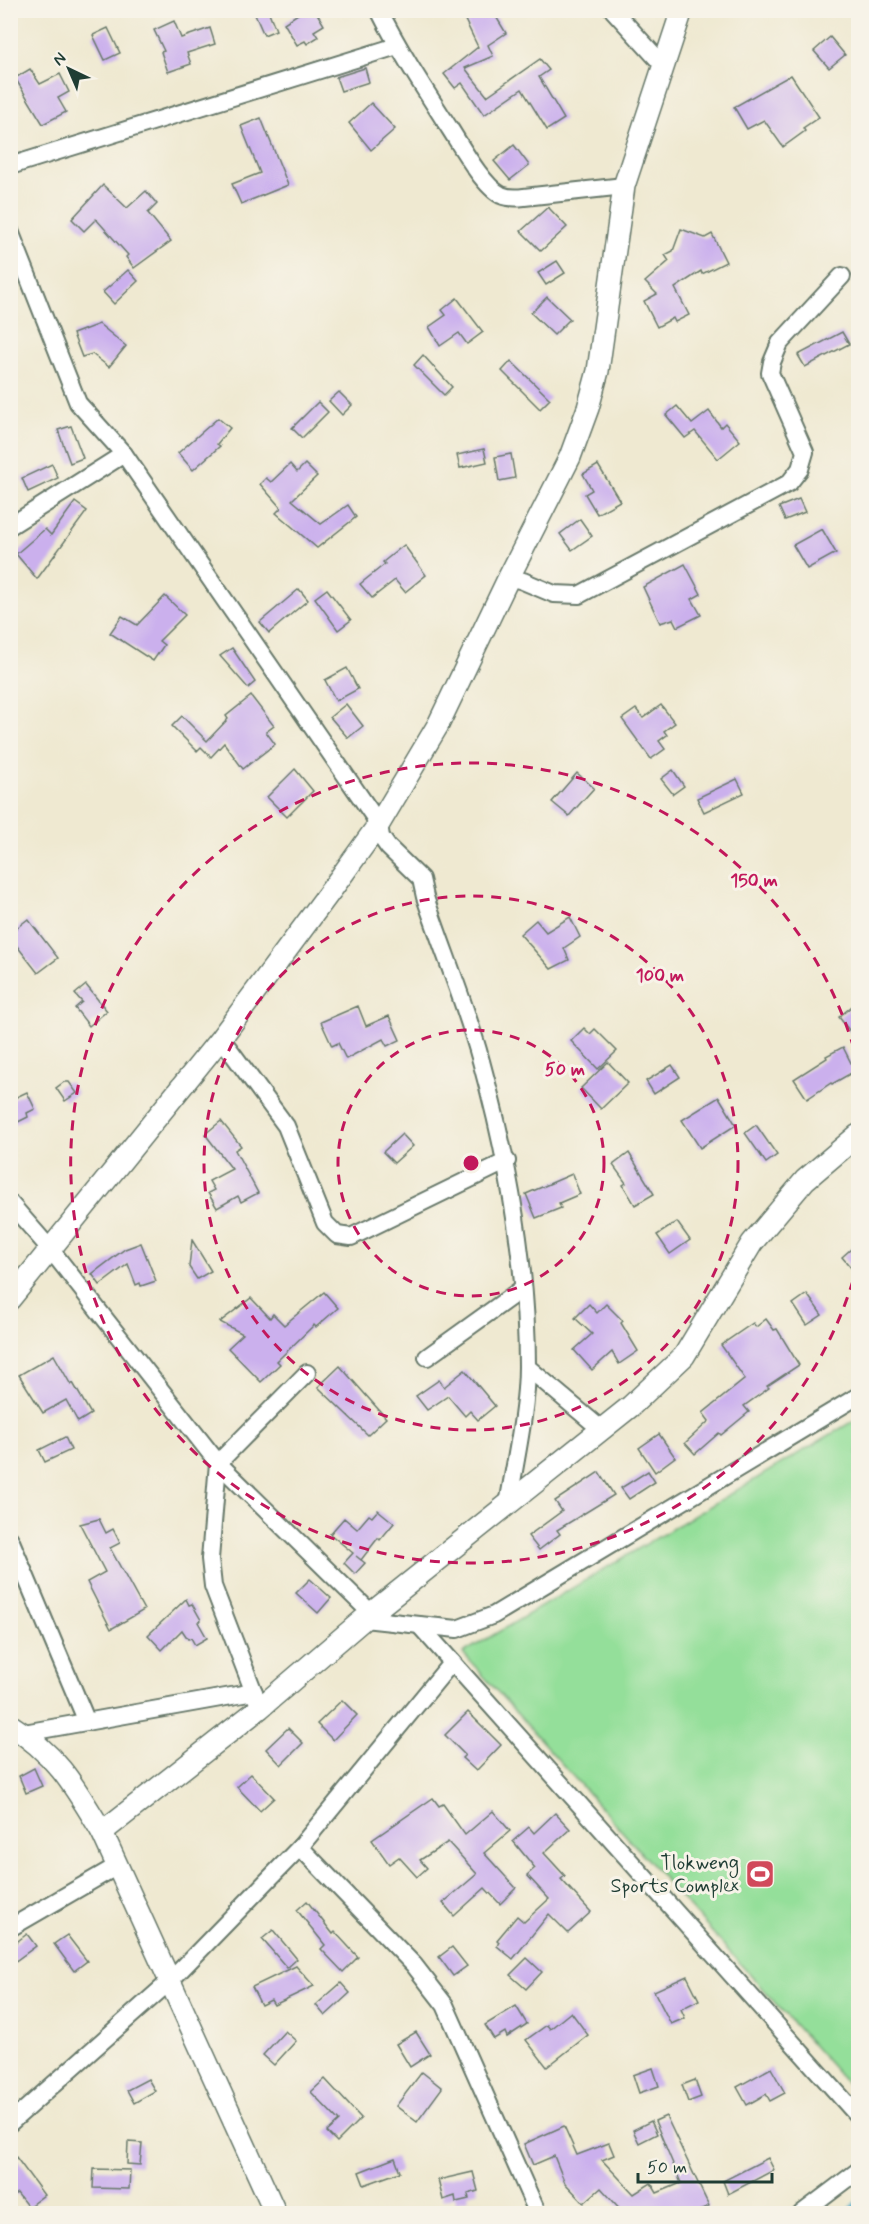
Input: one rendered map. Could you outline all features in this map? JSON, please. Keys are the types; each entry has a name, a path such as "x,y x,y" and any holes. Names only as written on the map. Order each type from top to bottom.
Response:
{"street":[{"path":"379,10 397,46 473,164 492,188 501,195 513,198 624,186"},
{"path":"613,10 663,65"},
{"path":"10,1299 221,1038 379,824 438,725 516,579 570,457 588,408 598,371 624,186 682,10"},
{"path":"10,166 397,46"},
{"path":"10,231 78,403 124,454 379,824 381,837 388,847 421,879 425,897 480,1058 507,1161 524,1288 527,1367 508,1505"},
{"path":"516,579 554,594 579,596 789,483 800,469 805,452 770,373 772,362 780,343 842,276"},
{"path":"10,526 124,454"},
{"path":"221,1038 286,1126 325,1223 337,1235 351,1238 507,1161"},
{"path":"102,1832 257,1700 368,1616 631,1407 684,1356 752,1242 805,1180 858,1135"},
{"path":"10,1203 51,1250 218,1462 368,1616 457,1629 494,1615 858,1396"},
{"path":"427,1357 524,1288"},
{"path":"527,1367 602,1430"},
{"path":"257,1700 213,1586 210,1559 218,1462 306,1373"},
{"path":"10,1539 87,1722"},
{"path":"419,1625 858,2116"},
{"path":"10,2123 169,1982 300,1847 452,1662"},
{"path":"17,1729 257,1700"},
{"path":"17,1729 51,1757 70,1779 102,1832 276,2214"},
{"path":"300,1847 414,1965 445,2005 538,2214"},
{"path":"10,1928 117,1866"},
{"path":"801,2214 858,2171"}],"green space":[{"name":"Tlokweng Sports Complex","path":"858,1418 858,2096 463,1653"}],"building":[{"path":"253,10 268,10 276,30 264,35"},
{"path":"304,10 315,10 324,25 314,31 318,37 307,44 305,41 297,45 284,23"},
{"path":"484,10 492,10 506,33 488,45 493,56 465,68 487,96 540,59 549,70 539,77 564,119 547,130 522,89 484,115 462,83 455,88 444,74 478,47 465,20"},
{"path":"174,21 181,38 210,28 215,44 187,53 191,64 168,72 161,52 164,51 154,30"},
{"path":"108,28 120,53 105,60 93,35"},
{"path":"830,37 845,55 829,68 814,51"},
{"path":"365,68 369,82 341,91 336,77"},
{"path":"30,69 40,84 60,74 69,92 58,98 66,112 43,124 15,78"},
{"path":"791,75 819,117 783,147 764,120 747,129 734,107"},
{"path":"371,103 395,129 371,150 349,123"},
{"path":"261,118 288,185 241,204 232,184 260,173 241,126"},
{"path":"514,145 529,165 510,180 494,161"},
{"path":"103,185 127,208 146,191 157,204 148,213 171,241 134,268 126,257 128,255 96,219 84,231 72,219"},
{"path":"548,207 567,227 541,251 521,231"},
{"path":"681,229 705,238 712,234 726,262 702,274 701,271 675,288 689,315 675,322 673,318 657,327 644,301 657,294 645,282 669,261 665,255 673,251"},
{"path":"557,261 565,273 546,285 538,273"},
{"path":"128,270 138,281 114,304 103,292"},
{"path":"547,297 570,319 554,335 531,313"},
{"path":"457,298 483,332 467,344 459,333 440,346 429,327 446,315 442,310"},
{"path":"99,324 126,346 109,367 92,354 82,357 73,334"},
{"path":"842,332 849,344 805,367 798,355"},
{"path":"423,355 452,387 444,395 414,365"},
{"path":"511,361 550,399 540,409 502,371"},
{"path":"339,392 352,405 342,415 329,401"},
{"path":"318,402 328,412 302,438 292,428"},
{"path":"677,406 692,424 709,411 721,427 725,423 740,441 718,459 695,431 685,438 666,415"},
{"path":"218,418 230,428 217,444 220,446 193,470 178,453"},
{"path":"71,426 83,458 70,463 58,430"},
{"path":"484,449 487,462 460,468 457,455"},
{"path":"511,454 515,478 499,481 495,457"},
{"path":"52,464 58,478 28,492 22,478"},
{"path":"290,464 297,472 305,464 317,476 292,500 321,524 348,505 356,517 317,548 276,513 281,508 260,484 266,478 271,482"},
{"path":"598,465 620,501 597,514 585,494 592,490 583,474"},
{"path":"799,499 805,512 785,520 779,507"},
{"path":"75,502 87,511 37,579 16,554 45,529 51,535"},
{"path":"580,519 592,536 572,550 560,534"},
{"path":"822,529 836,553 807,569 793,545"},
{"path":"404,545 426,575 405,592 395,580 372,598 360,584"},
{"path":"685,564 701,594 692,599 701,615 677,627 673,619 660,623 643,587"},
{"path":"299,589 308,600 269,633 260,622"},
{"path":"327,589 351,620 338,630 315,598"},
{"path":"165,596 185,615 159,641 164,645 153,661 110,633 122,616 137,625"},
{"path":"232,648 255,682 248,688 220,656"},
{"path":"347,668 358,689 336,701 325,680"},
{"path":"251,696 274,726 266,732 275,744 243,769 224,743 211,757 201,747 197,751 172,726 182,716 207,741 228,719 226,716"},
{"path":"346,704 363,726 348,738 330,717"},
{"path":"661,705 675,723 664,731 667,735 659,741 665,749 651,759 622,719 636,709 643,718"},
{"path":"295,769 313,791 287,817 267,797"},
{"path":"673,770 684,786 673,794 661,779"},
{"path":"577,773 594,788 569,816 552,802"},
{"path":"737,779 744,793 704,812 697,798"},
{"path":"570,917 580,937 564,948 569,960 551,969 520,934 536,920 546,932"},
{"path":"28,919 58,958 38,973 10,937 10,933"},
{"path":"86,985 107,1011 89,1026 75,1008 82,1002 75,994"},
{"path":"858,1001 858,1042 839,1017"},
{"path":"358,1006 366,1026 389,1016 400,1040 387,1046 383,1039 346,1059 338,1043 332,1046 321,1022"},
{"path":"584,1028 590,1034 595,1029 617,1051 598,1069 571,1041"},
{"path":"843,1047 855,1071 807,1099 794,1079"},
{"path":"608,1062 628,1083 601,1109 581,1088"},
{"path":"672,1065 680,1077 654,1094 646,1081"},
{"path":"64,1082 69,1082 77,1093 65,1101 56,1088"},
{"path":"27,1092 35,1109 27,1113 28,1117 10,1126 10,1100"},
{"path":"719,1097 736,1125 700,1148 682,1120"},
{"path":"221,1121 241,1146 235,1150 258,1193 241,1202 238,1196 217,1208 208,1193 214,1190 209,1181 232,1169 205,1134"},
{"path":"756,1125 777,1155 766,1163 745,1133"},
{"path":"402,1134 413,1146 394,1163 383,1152"},
{"path":"629,1153 654,1194 635,1205 623,1185 626,1183 613,1165"},
{"path":"572,1174 580,1194 559,1203 561,1208 536,1218 526,1194"},
{"path":"677,1222 690,1240 670,1254 657,1235"},
{"path":"192,1240 211,1271 197,1279 189,1267"},
{"path":"141,1243 156,1281 141,1286 140,1283 136,1285 128,1264 100,1285 92,1274 125,1249"},
{"path":"858,1243 858,1276 842,1257"},
{"path":"324,1292 338,1308 316,1327 314,1325 277,1361 280,1364 261,1382 228,1348 243,1334 220,1322 251,1298 270,1318 273,1314 284,1325"},
{"path":"807,1294 822,1315 807,1325 793,1304"},
{"path":"589,1304 597,1313 606,1304 623,1321 621,1323 638,1351 619,1364 612,1352 592,1370 574,1350 592,1334 575,1318"},
{"path":"766,1319 774,1330 777,1329 799,1365 767,1386 769,1388 744,1406 749,1412 721,1435 719,1433 695,1454 685,1443 709,1421 703,1413 745,1379 721,1345 753,1323 756,1327"},
{"path":"54,1355 91,1414 78,1422 66,1400 43,1413 19,1375"},
{"path":"340,1366 386,1418 368,1435 318,1387"},
{"path":"465,1370 495,1406 478,1420 470,1411 465,1416 448,1396 427,1410 416,1396 439,1380 444,1387"},
{"path":"659,1434 675,1457 655,1472 639,1448"},
{"path":"65,1437 71,1450 45,1462 39,1450"},
{"path":"648,1471 655,1482 629,1499 621,1488"},
{"path":"599,1472 614,1495 557,1530 560,1534 539,1550 528,1536 562,1511 555,1501"},
{"path":"378,1510 394,1523 380,1540 378,1538 361,1560 365,1563 355,1574 344,1563 353,1553 330,1534 344,1518 357,1529 369,1515 372,1517"},
{"path":"99,1519 106,1533 113,1529 120,1543 110,1548 144,1610 111,1629 87,1582 105,1572 80,1524"},
{"path":"310,1579 331,1598 318,1613 296,1593"},
{"path":"186,1599 189,1605 192,1604 201,1620 198,1622 207,1638 195,1645 182,1630 162,1650 148,1635"},
{"path":"342,1700 357,1715 333,1740 317,1724"},
{"path":"468,1712 501,1745 476,1771 462,1758 465,1755 445,1735"},
{"path":"288,1728 303,1743 281,1765 266,1749"},
{"path":"34,1768 42,1786 26,1793 19,1776"},
{"path":"251,1774 274,1798 260,1811 237,1787"},
{"path":"433,1798 439,1806 443,1804 465,1835 493,1811 510,1831 484,1853 516,1888 500,1904 485,1888 454,1916 443,1903 477,1874 448,1842 420,1860 427,1868 417,1877 399,1857 389,1864 372,1840"},
{"path":"555,1813 570,1829 544,1853 565,1876 561,1879 591,1912 568,1933 549,1914 513,1959 497,1946 499,1942 497,1940 517,1916 524,1922 549,1899 527,1875 535,1868 513,1841 529,1827 534,1833"},
{"path":"307,1901 333,1934 335,1932 358,1957 343,1972 321,1949 325,1945 297,1910"},
{"path":"273,1930 297,1959 287,1968 262,1939"},
{"path":"27,1934 36,1946 10,1965 10,1947"},
{"path":"67,1935 87,1961 74,1971 54,1944"},
{"path":"452,1947 467,1966 453,1976 439,1957"},
{"path":"527,1958 542,1972 526,1989 510,1975"},
{"path":"296,1966 314,1986 274,2005 271,2000 261,2005 252,1987"},
{"path":"687,1976 699,2000 681,2009 685,2018 671,2024 654,1991"},
{"path":"341,1983 350,1993 325,2016 316,2005"},
{"path":"516,2006 527,2024 507,2037 505,2032 494,2039 485,2025"},
{"path":"571,2012 588,2035 547,2067 526,2040 547,2025 550,2029"},
{"path":"285,2031 296,2041 274,2065 263,2055"},
{"path":"416,2032 430,2054 410,2067 396,2044"},
{"path":"653,2068 659,2086 639,2093 633,2075"},
{"path":"771,2068 785,2093 770,2101 766,2094 747,2105 737,2087"},
{"path":"422,2072 442,2088 417,2122 396,2106"},
{"path":"148,2079 155,2091 134,2103 127,2090"},
{"path":"325,2079 361,2118 337,2142 327,2132 339,2121 311,2092"},
{"path":"695,2080 701,2097 688,2102 682,2085"},
{"path":"666,2116 709,2206 693,2214 625,2214 601,2188 584,2203 565,2183 554,2156 533,2165 524,2144 564,2126 577,2155 609,2143 614,2155 602,2160 634,2194 651,2183 657,2193 681,2183 655,2121"},
{"path":"651,2121 657,2134 639,2143 633,2130"},
{"path":"128,2142 142,2143 140,2165 127,2164"},
{"path":"10,2149 44,2195 28,2207 17,2193 10,2198"},
{"path":"395,2158 400,2172 364,2185 359,2172"},
{"path":"768,2158 774,2170 728,2194 723,2181"},
{"path":"94,2169 130,2170 129,2189 93,2188"},
{"path":"473,2172 478,2191 468,2194 469,2199 456,2202 455,2196 443,2200 438,2180"}],"waterway":[{"path":"846,2214 858,2202"}],"place":[{"name":"Tlokweng Sports Complex","path":"760,1874"}]}
